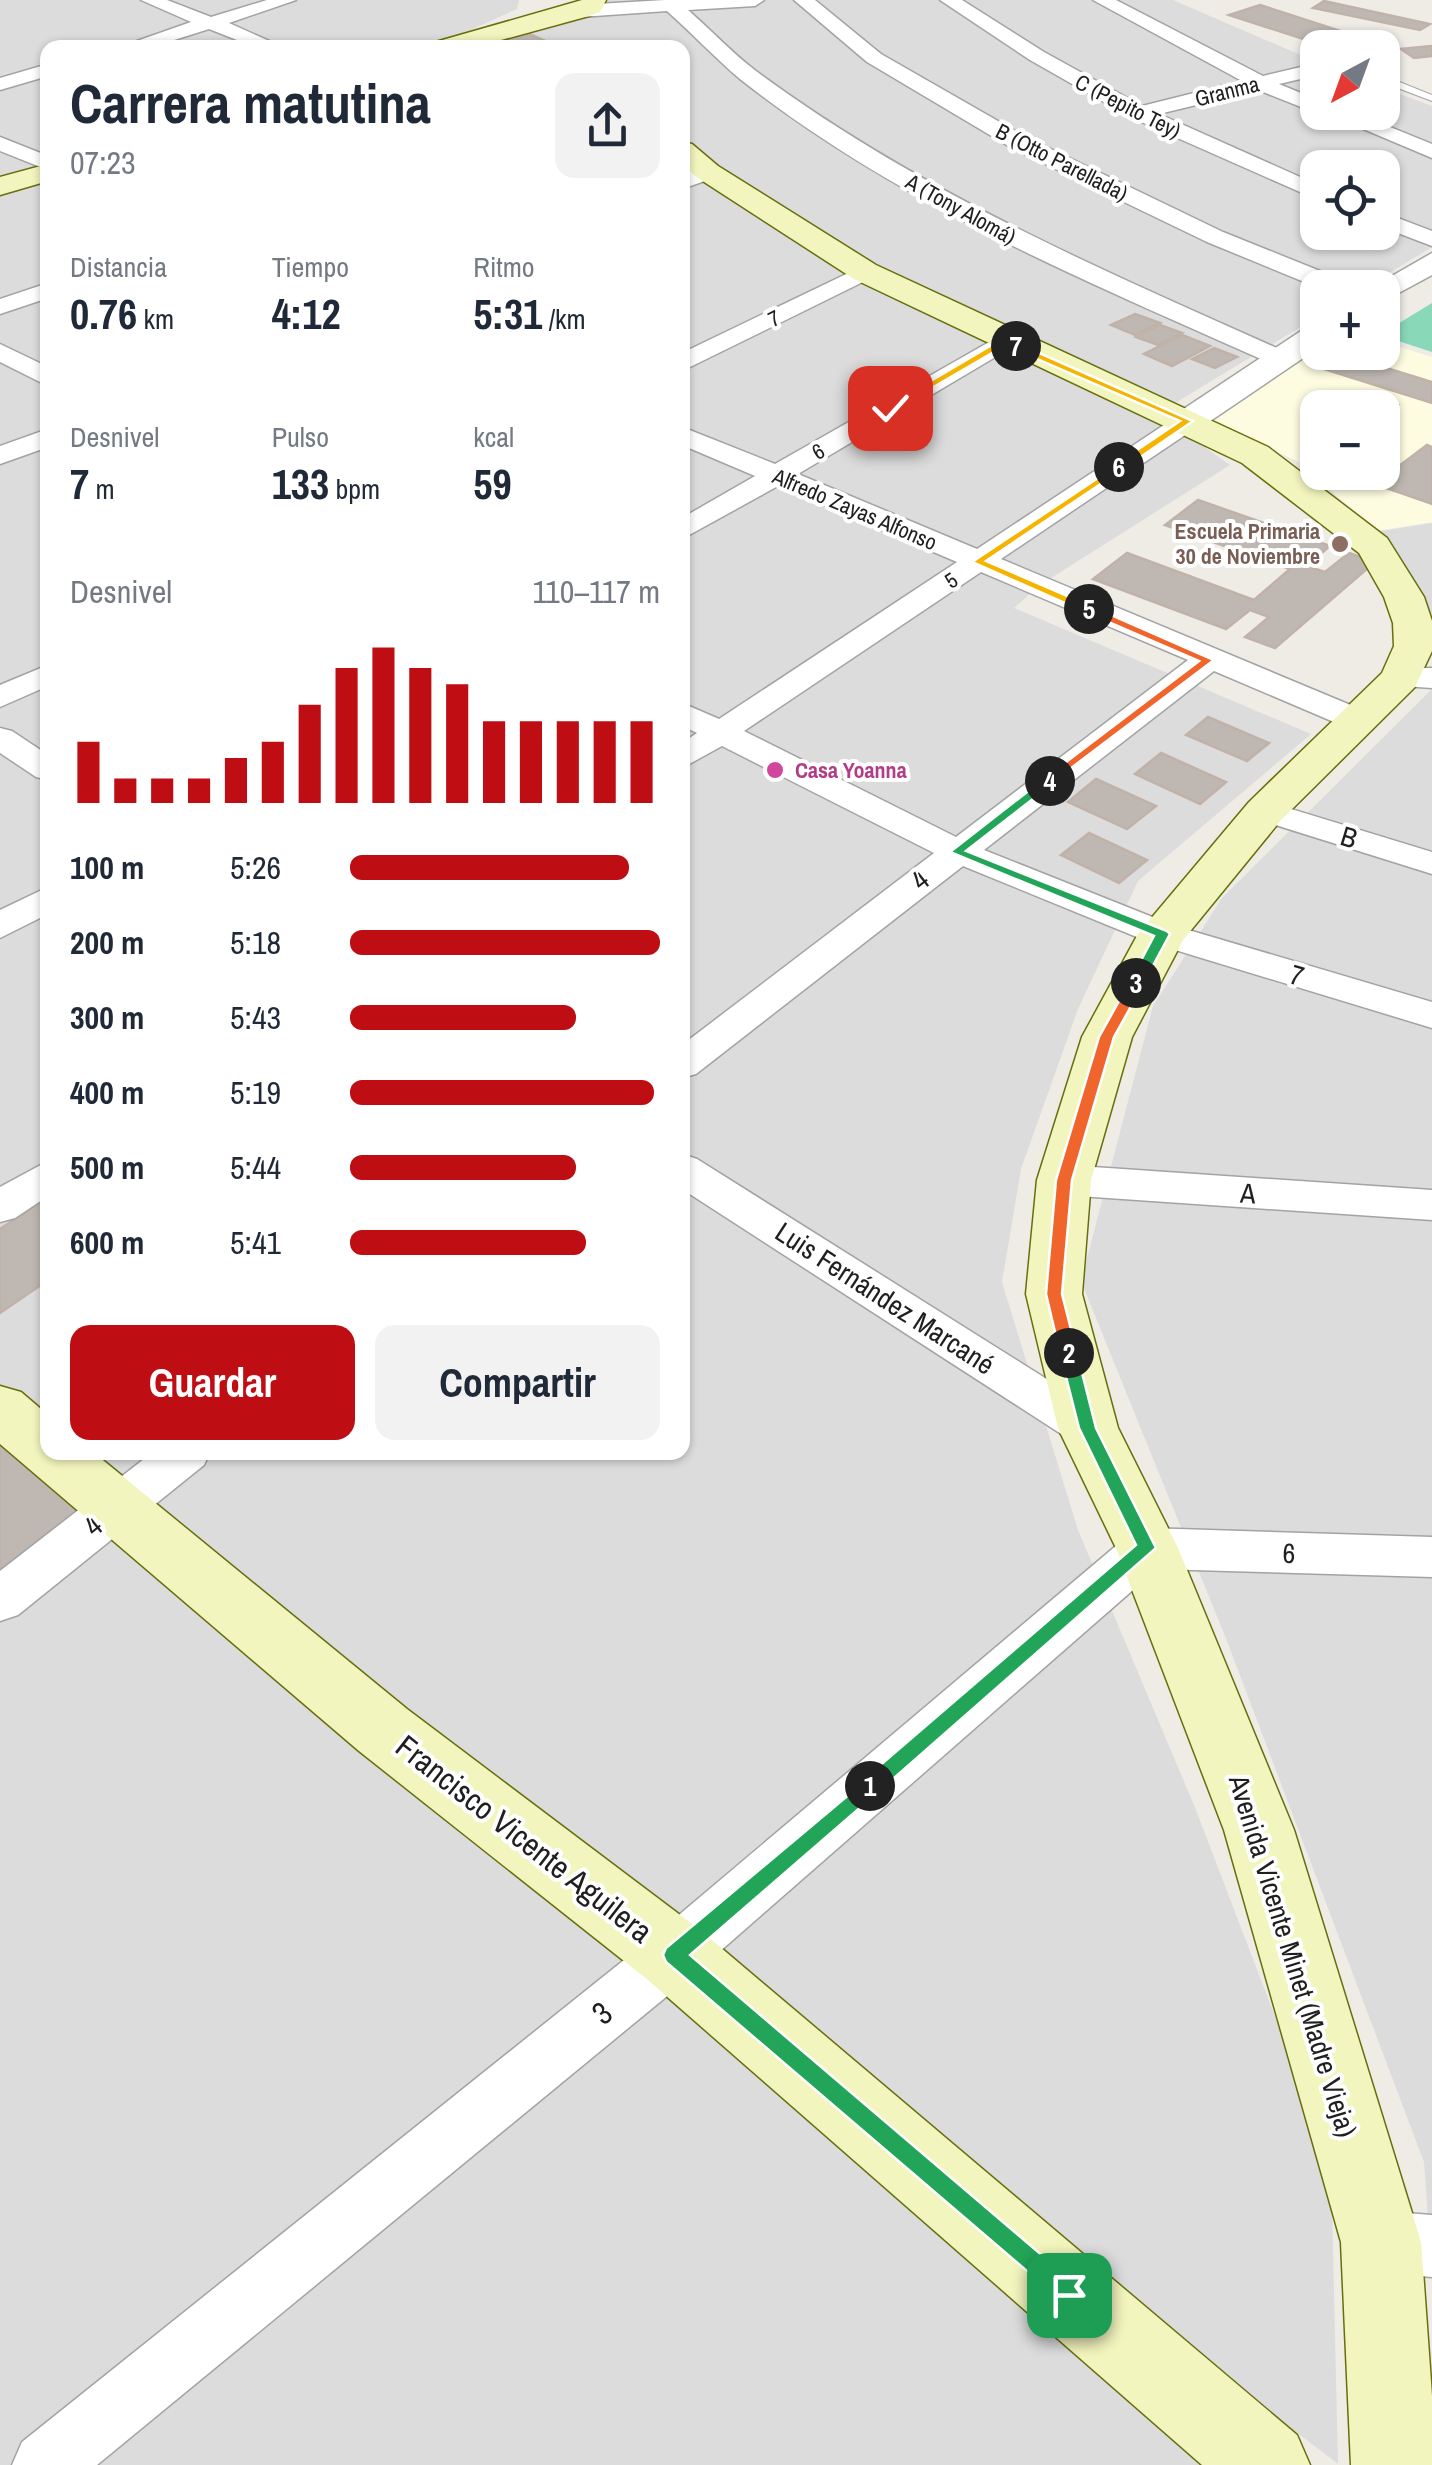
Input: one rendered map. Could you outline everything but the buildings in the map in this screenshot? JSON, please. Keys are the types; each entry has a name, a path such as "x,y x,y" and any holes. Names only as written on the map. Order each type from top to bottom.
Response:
{"main road":[{"path":"466,40 535,9 587,5"},
{"path":"535,9 554,38"},
{"path":"0,186 40,171"},
{"name":"Avenida Vicente Minet (Madre Vieja)","path":"695,177 865,272 1005,341 1256,455 1374,546 1404,597 1413,623 1419,661 1265,812 1162,934 1107,1037 1064,1180 1054,1294 1088,1428 1147,1548 1259,1830 1407,2244 1394,2465"},
{"name":"Francisco Vicente Aguilera","path":"0,1409 40,1443"},
{"name":"Francisco Vicente Aguilera","path":"60,1460 383,1730 674,1955 1267,2465"}],"street":[{"path":"150,0 255,40"},
{"path":"153,40 287,0"},
{"path":"587,5 674,7 754,0"},
{"name":"B (Otto Parellada)","path":"804,0 874,58 1018,142 1215,237 1300,271"},
{"name":"C (Pepito Tey)","path":"949,0 1035,58 1137,114 1300,185"},
{"path":"1102,0 1260,83 1300,99"},
{"name":"A (Tony Alomá)","path":"674,7 746,74 878,163 1036,250 1279,358"},
{"path":"0,84 40,72"},
{"name":"Granma","path":"1137,114 1300,73"},
{"path":"1378,130 1432,152"},
{"path":"0,143 40,164"},
{"path":"1400,226 1432,238"},
{"path":"1400,282 1432,262"},
{"name":"7","path":"690,359 865,272"},
{"path":"0,308 40,293"},
{"name":"6","path":"690,525 1005,341"},
{"name":"5","path":"690,753 1300,345"},
{"path":"0,352 40,374"},
{"name":"Alfredo Zayas Alfonso","path":"690,439 1360,721"},
{"path":"0,456 40,440"},
{"name":"4","path":"690,1059 1208,660"},
{"path":"0,697 40,678"},
{"name":"7","path":"690,716 957,852 1162,934 1432,1015"},
{"path":"0,738 40,765"},
{"name":"B","path":"1265,812 1432,863"},
{"path":"0,926 40,903"},
{"name":"Luis Fernández Marcané","path":"690,1174 1088,1428"},
{"name":"A","path":"1064,1180 1429,1217"},
{"path":"0,1207 40,1181"},
{"name":"4","path":"0,1600 177,1460"},
{"name":"6","path":"1147,1548 1432,1558"},
{"name":"3","path":"45,2465 674,1955 1147,1548"}],"lane":[{"path":"1400,85 1432,98"}],"shaded area":[{"path":"0,0 519,0 517,9 439,40 40,40 40,164 0,177"},
{"path":"596,0 1173,0 1300,55 1300,130 1400,130 1400,94 1432,106 1432,247 1394,270 1300,270 1300,327 1157,414 1230,465 1040,585 1014,608 1311,734 1138,881 1078,1009 1021,1169 1002,1282 1078,1530 1196,1810 1331,2163 1338,2464 674,1955 80,1460 690,1460 690,40 486,40"},
{"path":"40,181 40,1426 0,1392 0,194"},
{"path":"1400,347 1432,357 1432,522 1376,531 1330,490 1400,490 1400,390 1300,390 1300,463 1207,418 1300,361 1300,370 1400,370"},
{"path":"1432,523 1432,614 1374,546 1375,532"},
{"path":"1432,689 1432,2274 1424,2162 1227,1641 1081,1281 1153,1006 1222,898"},
{"path":"0,1433 880,2161 1227,2465 0,2465"}],"green space":[{"path":"1432,303 1432,352 1400,342 1400,323"}],"place":[{"name":"Escuela Primaria 30 de Noviembre","path":"1340,544"},
{"name":"Casa Yoanna","path":"775,770"}],"route":[{"path":"890,408 1005,341 1188,421 978,562 1208,660 957,852 1162,934 1107,1037 1064,1180 1054,1294 1088,1428 1147,1548 674,1955 1069,2295"}]}
